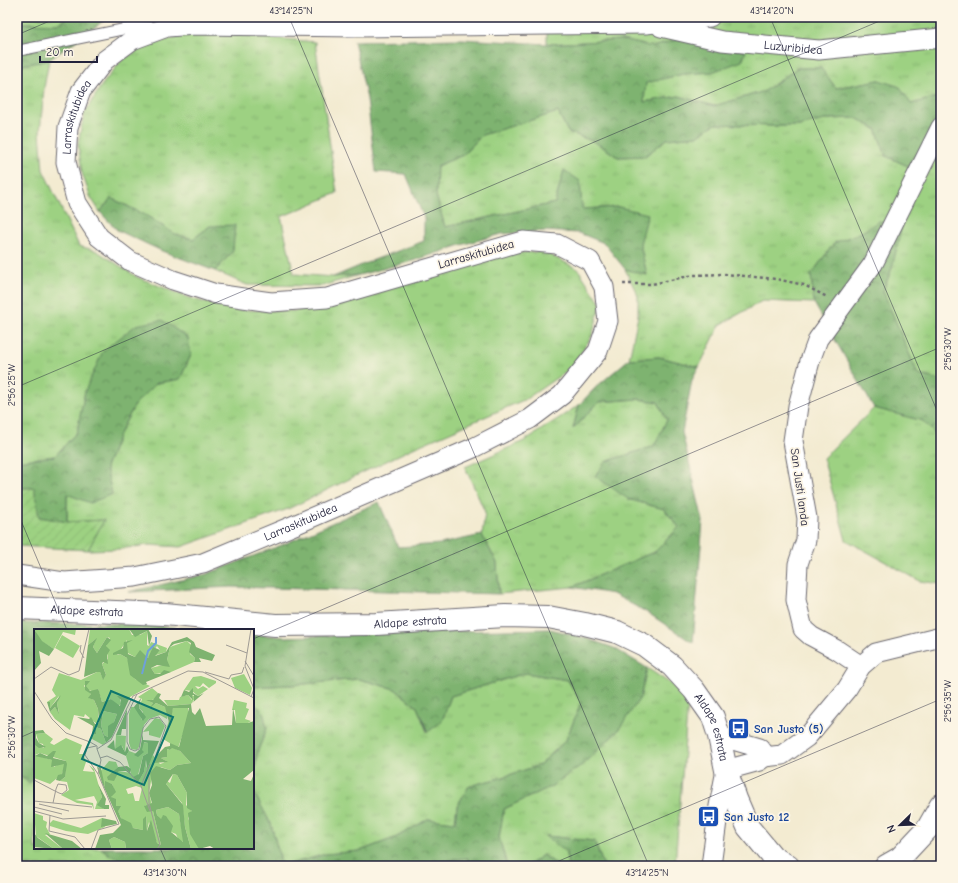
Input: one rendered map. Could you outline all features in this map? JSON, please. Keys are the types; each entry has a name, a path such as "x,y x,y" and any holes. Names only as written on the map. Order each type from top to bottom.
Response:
{"street":[{"path":"646,24 710,17"},
{"name":"Larraskitubidea","path":"17,575 64,582 134,577 203,563 292,526 473,448 530,419 562,395 598,351 608,321 604,286 590,262 557,244 523,241 327,298 271,302 216,294 173,280 130,261 99,237 77,203 66,162 68,127 80,91 105,60 132,40 168,27 646,24"},
{"name":"Luzuribidea","path":"646,24 722,41 819,50 941,38"},
{"path":"840,309 873,264 941,126"},
{"name":"San Justi landa","path":"840,309 818,339 810,361 798,406 793,441 807,518 806,540 798,564 796,600 803,629 811,636 837,650 861,666"},
{"name":"Aldape estrata","path":"17,608 165,614 275,625 376,624 505,616 548,617 617,632 644,645 672,666 694,690 713,717 719,736 726,770 748,827 773,857 788,866"},
{"path":"711,866 719,806 726,770 759,761 764,757 782,755 807,737 847,689 861,666 876,653 941,637"},
{"path":"719,736 760,748 764,757"},
{"path":"886,866 900,858 928,828 941,805"}],"lane":[{"path":"17,51 139,26 168,27"}],"path":[{"path":"604,286 626,283 652,284 694,275 724,274 776,279 804,285 828,297 840,309"}],"green space":[{"path":"17,17 68,17 58,24 23,23 17,25"},
{"path":"68,17 107,17 49,60 17,66 17,25 23,23 58,24"},
{"path":"547,17 941,17 941,96 911,104 879,80 836,88 821,68 797,68 765,91 714,106 679,96 644,102 645,83 683,74 712,72 682,38 653,47 622,40 547,44"},
{"path":"222,33 315,42 337,193 281,217 294,274 333,277 359,275 322,286 247,285 215,271 233,251 210,226 193,239 175,234 147,216 111,198 100,212 90,196 82,173 78,144 84,114 101,86 121,61 146,45 184,35"},
{"path":"682,38 746,51 742,61 712,72 683,74 646,83 644,102 679,96 714,106 765,91 797,68 821,68 836,88 879,80 900,87 911,104 941,96 941,126 938,127 941,153 923,173 886,156 876,129 856,118 829,119 799,126 715,124 697,136 667,139 645,156 618,157 595,142 568,132 558,112 482,135 463,155 437,166 436,195 445,227 555,203 564,170 580,181 582,209 619,207 648,214 640,244 647,275 625,269 604,243 579,233 545,231 501,234 416,260 359,275 333,277 424,241 424,218 406,174 376,172 367,99 354,41 462,39 547,44 622,40 653,47"},
{"path":"49,60 44,88 40,132 43,170 79,246 97,251 137,277 192,299 235,310 295,311 344,299 498,253 544,252 578,269 601,304 592,336 571,368 526,399 411,449 288,509 181,547 149,545 119,549 88,550 104,520 67,522 67,494 112,494 106,467 120,432 136,403 157,383 180,379 191,355 85,391 77,432 55,456 17,461 17,66"},
{"path":"558,112 568,132 595,142 618,157 645,156 667,139 697,136 715,124 799,126 829,119 856,118 876,129 886,156 923,173 941,153 941,380 918,375 883,291 892,268 879,221 862,232 834,243 811,275 814,303 762,301 720,325 699,367 659,357 629,359 638,316 638,296 625,269 647,275 640,244 619,207 582,209 580,182 564,170 555,203 445,227 436,195 436,166 463,155 482,135"},
{"path":"111,198 147,216 175,234 193,239 210,226 235,225 233,251 215,271 162,251 117,230 100,212"},
{"path":"879,221 902,225 892,268 883,291 918,375 941,380 941,440 923,421 874,408 814,303 811,275 834,243 862,232"},
{"path":"162,320 188,338 191,355 180,379 157,383 136,403 120,432 106,467 112,494 90,503 67,494 67,522 39,517 34,488 17,488 17,461 55,456 77,432 85,391 103,351 136,325"},
{"path":"659,357 699,367 692,380 682,432 703,521 693,643 648,613 613,594 572,587 656,551 679,527 664,509 628,499 595,476 605,462 654,446 667,420 658,402 638,399 599,402 573,429 579,405 595,388 629,359"},
{"path":"638,399 658,402 667,420 654,446 605,462 628,499 664,509 679,527 656,551 572,587 499,594 497,563 482,535 485,512 465,467 524,441 579,405 573,428 599,402"},
{"path":"874,408 923,421 941,440 941,584 920,581 846,540 823,458"},
{"path":"17,488 34,488 39,517 67,522 104,520 88,550 17,546"},
{"path":"379,502 398,547 440,544 482,535 497,563 499,594 232,587 129,592 207,574 282,545"},
{"path":"17,623 131,624 198,629 34,629 34,777 30,783 17,775"},
{"path":"550,629 576,635 614,648 647,668 640,698 617,732 583,764 552,786 504,809 499,837 507,866 468,866 468,858 441,861 436,866 283,866 326,854 360,851 397,837 428,819 455,822 457,806 469,786 540,765 566,740 581,703 568,680 525,673 451,696 442,721 428,732 417,707 395,689 359,679 254,687 254,634 284,637"},
{"path":"647,668 671,684 688,702 675,865 604,866 594,841 546,836 566,852 568,866 559,866 543,855 527,866 507,866 499,837 504,809 552,786 640,698"},
{"path":"525,673 568,680 581,703 566,740 540,765 469,786 457,806 455,822 428,819 397,837 360,851 326,854 282,866 271,824 254,793 257,753 267,728 254,705 254,687 359,679 395,689 417,707 427,732 442,721 451,696"},
{"path":"254,704 263,711 267,728 257,753 254,778"},
{"path":"17,775 30,782 34,776 34,849 102,849 110,855 136,866 17,866"},
{"path":"254,793 271,824 282,866 136,866 110,855 102,849 254,849"},
{"path":"545,836 594,841 604,866 568,866 566,852"},
{"path":"543,855 559,866 527,866"},
{"path":"468,858 468,866 436,866 441,861"}],"place":[{"name":"San Justo (5)","path":"738,729"},
{"name":"San Justo 12","path":"709,817"}]}
